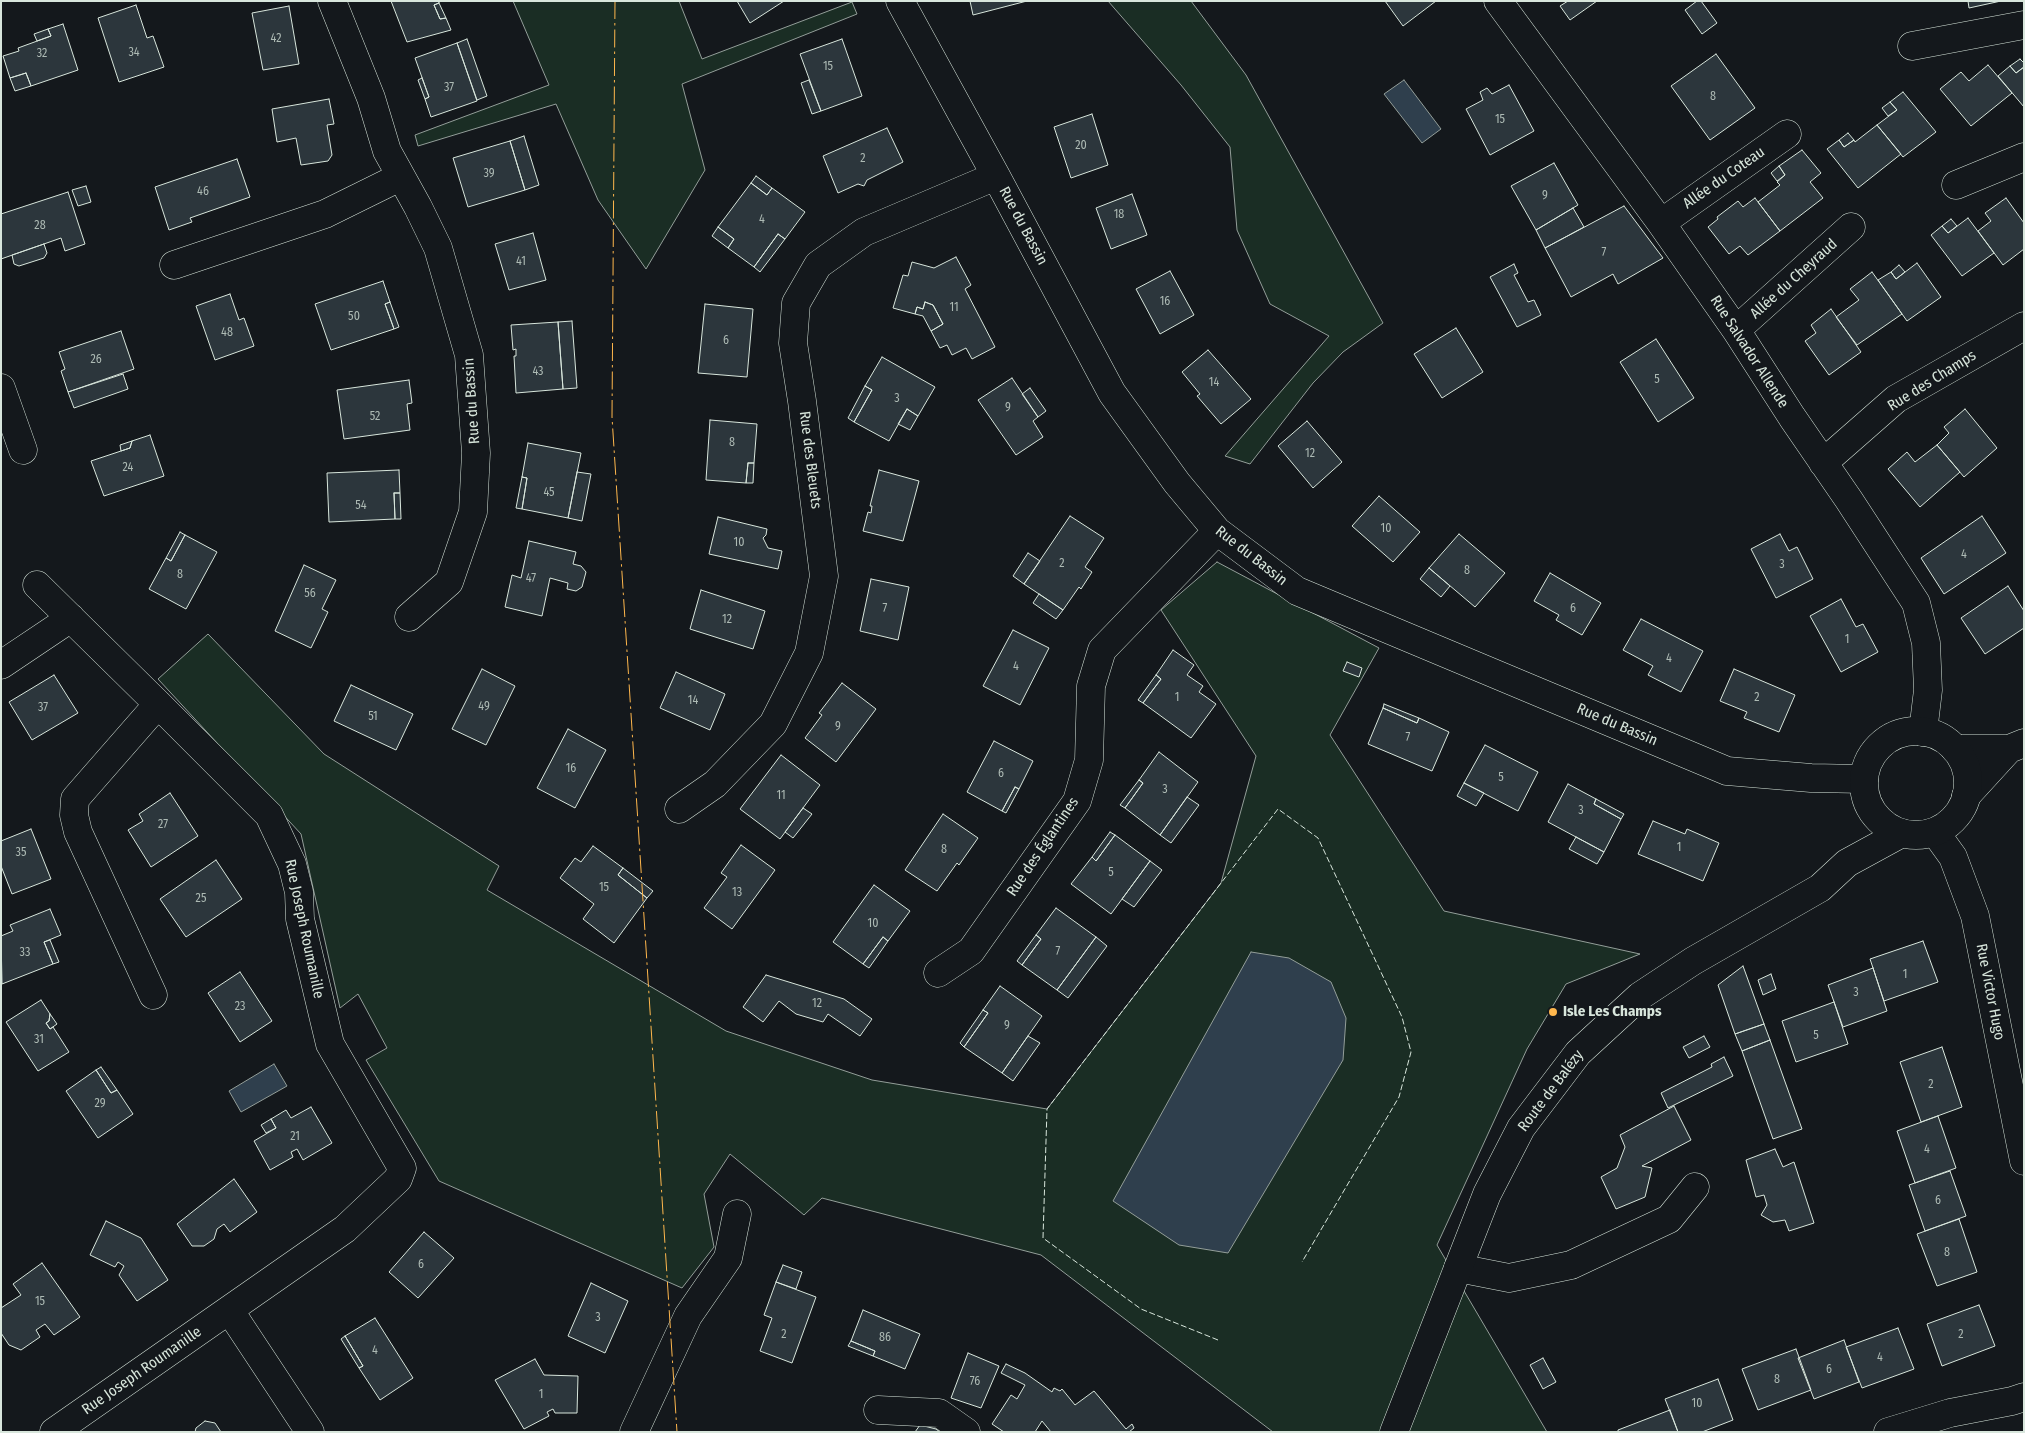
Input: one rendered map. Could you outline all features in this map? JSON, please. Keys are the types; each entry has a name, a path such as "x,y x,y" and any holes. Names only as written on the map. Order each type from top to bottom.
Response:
{"street":[{"name":"Rue du Bassin","path":"332,1 371,98 387,151 438,248 469,355 476,453 473,512 449,582 409,617"},
{"name":"Rue du Bassin","path":"900,1 1112,393 1177,483 1217,532 1297,591 1727,771 1811,778 1864,779"},
{"name":"Rue Salvador Allende","path":"1498,1 1661,223 1736,330 1916,603 1926,643 1928,690 1923,732"},
{"path":"1912,46 2024,25"},
{"name":"Allée du Coteau","path":"1661,223 1787,134"},
{"path":"1956,185 2024,157"},
{"name":"Rue des Bleuets","path":"679,808 715,784 773,724 809,653 824,576 802,402 792,343 796,304 818,265 864,232 996,176"},
{"path":"174,266 325,214 400,177"},
{"name":"Allée du Cheyraud","path":"1736,330 1851,227"},
{"name":"Rue des Champs","path":"1823,463 1896,399 2024,326"},
{"path":"1,388 23,450"},
{"name":"Rue des Églantines","path":"938,973 971,951 1077,801 1089,760 1091,686 1102,650 1217,532"},
{"name":"Rue Joseph Roumanille","path":"37,585 269,816 292,864 299,892 300,919 330,1044 402,1168 398,1179 345,1230 54,1432"},
{"path":"1,664 71,618"},
{"path":"153,995 78,832 74,815 75,799 158,704"},
{"path":"1906,732 1923,732 1946,741 1955,750 1962,760 1966,772 1966,796 1962,808 1946,826 1935,832 1921,835 1902,833 1892,830 1872,812 1866,802 1864,779 1868,762 1877,748 1890,738 1906,732"},
{"path":"1955,750 2017,746"},
{"path":"1966,796 2017,746"},
{"name":"Route de Balézy","path":"1847,863 1872,812"},
{"name":"Rue Victor Hugo","path":"1935,832 1953,857 1975,916 2024,1161"},
{"name":"Route de Balézy","path":"1394,1432 1487,1194 1521,1128 1578,1053 1640,996 1693,961 1820,888 1847,863 1902,833"},
{"path":"1458,1268 1509,1278 1571,1265 1669,1219 1695,1187"},
{"path":"634,1432 688,1316 728,1258 737,1214"},
{"path":"230,1310 310,1432"},
{"path":"1888,1432 1934,1425 2024,1397"},
{"path":"878,1410 939,1413 966,1432"}],"green space":[{"path":"513,1 679,1 702,59 852,2 857,14 682,84 705,170 646,269 598,200 556,104 418,146 415,135 549,85"},
{"path":"1108,1 1191,1 1246,75 1383,323 1343,352 1313,383 1250,464 1225,456 1329,336 1270,304 1237,230 1230,147 1181,85"},
{"path":"1217,562 1379,648 1330,735 1444,911 1640,954 1566,984 1527,1049 1437,1245 1547,1432 1273,1432 1041,1255 822,1198 804,1215 730,1154 704,1194 714,1247 682,1288 439,1181 366,1060 387,1048 358,994 340,1008 301,834 158,679 208,634 324,754 499,866 487,890 726,1031 872,1080 1047,1109 1221,883 1256,756 1161,610"}],"water":[{"path":"1404,80 1441,129 1422,143 1384,94"},
{"path":"1251,952 1289,958 1331,982 1346,1018 1343,1060 1228,1253 1179,1245 1113,1201"},
{"path":"274,1064 287,1086 241,1112 229,1091"}],"building":[{"path":"391,1 439,1 439,3 434,5 440,19 446,18 451,30 407,42"},
{"path":"737,1 784,1 750,23"},
{"path":"970,1 1027,1 973,15"},
{"path":"1385,1 1436,1 1403,26"},
{"path":"1568,1 1597,1 1570,20 1560,6"},
{"path":"1697,1 1701,1 1717,23 1702,34 1685,10"},
{"path":"1968,1 2001,1 1969,8"},
{"path":"439,3 446,18 440,19 434,5"},
{"path":"136,5 147,38 153,36 164,67 119,82 98,18"},
{"path":"289,6 299,64 263,70 252,13"},
{"path":"63,24 78,70 31,86 26,73 10,78 3,56 19,51 18,48 51,36 48,29"},
{"path":"48,29 51,36 37,41 34,34"},
{"path":"467,39 487,96 477,100 457,43"},
{"path":"842,39 862,96 821,111 800,54"},
{"path":"457,43 477,101 431,117 425,99 429,97 415,58"},
{"path":"1716,54 1755,108 1710,140 1671,86"},
{"path":"2020,59 2024,63 2024,67 2016,73 2010,66"},
{"path":"1988,65 2012,93 1971,126 1940,89 1961,72 1969,81"},
{"path":"2010,66 2016,73 2024,67 2024,107 1998,76"},
{"path":"26,73 31,86 15,91 10,78"},
{"path":"422,78 429,97 425,99 418,80"},
{"path":"809,80 821,111 812,114 801,83"},
{"path":"1509,85 1534,131 1490,155 1466,109 1483,100 1480,92 1487,88 1492,94"},
{"path":"1903,92 1936,132 1903,157 1877,125 1897,110 1890,102"},
{"path":"329,99 334,124 327,125 332,155 328,161 301,165 296,138 277,142 272,109"},
{"path":"1890,102 1897,110 1888,116 1882,108"},
{"path":"1092,114 1108,165 1071,178 1054,127"},
{"path":"1877,125 1901,154 1858,188 1827,149 1839,140 1844,147 1854,140 1855,142"},
{"path":"887,128 903,162 867,180 864,186 858,184 838,193 823,156"},
{"path":"1848,133 1854,140 1844,147 1839,140"},
{"path":"524,136 539,185 525,190 510,141"},
{"path":"510,141 525,190 468,207 453,158"},
{"path":"1802,150 1821,173 1810,182 1823,198 1780,231 1758,202 1780,185 1777,182 1785,175 1779,166"},
{"path":"237,159 250,197 190,218 192,222 169,230 155,187"},
{"path":"1554,163 1578,205 1536,230 1511,186"},
{"path":"1779,166 1785,175 1777,181 1771,173"},
{"path":"756,176 772,188 767,195 751,183"},
{"path":"751,183 767,195 772,188 805,212 785,239 778,234 754,267 728,248 734,239 718,227"},
{"path":"86,186 91,202 78,206 72,190"},
{"path":"68,192 85,244 65,251 61,238 1,259 1,214"},
{"path":"1132,194 1147,235 1111,249 1096,208"},
{"path":"1755,198 1780,231 1748,255 1740,246 1729,254 1708,227 1718,219 1717,217 1738,201 1743,207"},
{"path":"2006,198 2024,223 2024,249 2003,265 1978,231 1991,221 1985,213"},
{"path":"1624,206 1663,258 1618,284 1613,274 1571,297 1545,248"},
{"path":"1573,208 1584,227 1545,248 1536,230"},
{"path":"1968,218 1994,253 1962,276 1931,235 1942,226 1948,233"},
{"path":"1951,219 1957,226 1948,233 1942,226"},
{"path":"718,227 734,239 728,248 712,236"},
{"path":"533,233 546,280 509,290 495,244"},
{"path":"778,234 785,239 760,272 754,267"},
{"path":"44,244 47,253 44,258 19,266 14,264 12,255"},
{"path":"956,257 971,285 965,289 995,347 972,359 966,348 952,355 947,345 940,348 931,331 943,324 933,305 925,302 923,309 917,307 915,314 893,308 903,275 908,276 912,262 934,268"},
{"path":"1917,263 1941,297 1907,321 1878,280 1891,272 1896,279"},
{"path":"1514,264 1518,273 1514,275 1528,302 1534,300 1541,315 1517,327 1490,277"},
{"path":"1899,265 1905,272 1896,279 1891,272"},
{"path":"1170,271 1194,315 1160,334 1136,289"},
{"path":"1872,272 1902,314 1857,345 1836,317 1859,300 1850,289"},
{"path":"383,281 390,302 385,304 394,329 331,350 315,304"},
{"path":"230,294 239,320 244,318 254,346 215,360 196,306"},
{"path":"390,302 399,327 394,329 385,304"},
{"path":"925,302 933,305 943,324 931,331 923,316 915,314 917,307 923,309"},
{"path":"705,304 753,309 747,377 698,373"},
{"path":"1831,309 1861,352 1829,375 1805,341 1816,333 1811,325"},
{"path":"572,321 577,388 563,389 558,322"},
{"path":"558,322 563,389 516,393 514,356 516,356 516,349 513,350 511,325"},
{"path":"1456,328 1483,372 1442,398 1414,354"},
{"path":"121,331 134,369 68,392 61,371 65,369 59,352"},
{"path":"1656,339 1694,398 1658,422 1620,362"},
{"path":"1208,350 1251,399 1221,424 1197,396 1200,394 1182,372"},
{"path":"882,357 935,387 918,416 907,409 889,441 854,422 872,390 865,386"},
{"path":"123,374 128,389 74,408 68,392"},
{"path":"1012,378 1038,417 1033,421 1043,437 1016,455 978,400"},
{"path":"409,380 412,403 407,404 410,430 344,439 337,390"},
{"path":"865,386 872,390 854,422 848,418"},
{"path":"1030,388 1046,411 1038,417 1022,394"},
{"path":"907,409 918,416 910,430 898,424"},
{"path":"1965,409 1997,448 1964,477 1937,445 1949,433 1944,427"},
{"path":"710,420 757,424 754,463 748,463 746,483 706,480"},
{"path":"1307,421 1342,462 1313,488 1278,446"},
{"path":"150,435 164,476 104,496 91,461 130,448 132,441"},
{"path":"132,441 130,448 121,451 120,445"},
{"path":"528,443 581,453 568,518 522,509 527,478 522,477"},
{"path":"1937,445 1960,472 1920,507 1888,469 1907,452 1915,462"},
{"path":"748,463 754,463 753,483 746,483"},
{"path":"399,470 400,493 394,493 395,519 329,522 327,473"},
{"path":"879,470 919,481 903,541 863,531 868,512 871,513 872,506 870,506"},
{"path":"577,472 591,474 582,521 568,518"},
{"path":"522,477 527,478 522,509 516,508"},
{"path":"394,493 400,493 401,519 395,519"},
{"path":"1379,496 1420,532 1393,562 1352,526"},
{"path":"1070,516 1104,538 1085,567 1092,572 1081,589 1079,587 1063,610 1024,584"},
{"path":"1982,516 2006,553 1944,594 1921,558"},
{"path":"718,517 767,529 766,535 763,538 768,548 782,551 778,569 709,554"},
{"path":"180,532 185,535 171,561 166,558"},
{"path":"1459,534 1505,573 1475,607 1429,568"},
{"path":"1780,534 1789,551 1797,547 1813,579 1776,598 1751,549"},
{"path":"185,535 217,552 186,609 149,589 166,558 171,561"},
{"path":"529,541 576,552 573,564 581,566 586,572 582,587 576,591 567,589 568,583 550,578 542,616 505,607 512,575 521,578"},
{"path":"1028,553 1040,561 1024,584 1013,576"},
{"path":"304,565 336,580 322,609 328,612 311,648 275,631"},
{"path":"1429,568 1450,586 1441,597 1420,579"},
{"path":"1550,573 1601,603 1582,635 1556,620 1559,615 1534,601"},
{"path":"871,579 909,587 898,640 860,631"},
{"path":"2008,586 2024,611 2024,628 1985,654 1961,618"},
{"path":"701,590 765,611 753,649 690,629"},
{"path":"1039,594 1063,610 1056,619 1033,603"},
{"path":"1841,599 1856,627 1863,624 1878,652 1841,672 1810,616"},
{"path":"1641,619 1703,651 1681,692 1648,675 1653,666 1623,650"},
{"path":"1013,630 1049,648 1020,705 983,686"},
{"path":"1173,650 1194,665 1187,675 1203,686 1199,692 1216,704 1191,738 1143,703 1161,679 1156,675"},
{"path":"1347,662 1362,668 1359,677 1343,671"},
{"path":"482,669 515,686 486,745 452,729"},
{"path":"1734,669 1795,695 1779,732 1744,718 1747,712 1720,701"},
{"path":"676,672 725,694 710,730 660,708"},
{"path":"54,675 78,713 32,740 9,702"},
{"path":"1156,675 1161,679 1143,703 1138,700"},
{"path":"842,683 876,709 836,762 805,738 822,715 819,713"},
{"path":"351,685 413,714 396,750 334,721"},
{"path":"1384,704 1419,718 1417,723 1383,708"},
{"path":"1383,708 1417,723 1419,718 1449,732 1432,771 1368,744"},
{"path":"568,729 606,750 575,808 537,788"},
{"path":"994,741 1033,761 1019,789 1015,787 1002,811 967,792"},
{"path":"1485,745 1538,772 1518,811 1464,783"},
{"path":"1159,752 1198,782 1160,835 1125,808 1143,783 1139,780"},
{"path":"781,755 820,785 780,839 740,809"},
{"path":"1139,780 1143,783 1125,808 1120,805"},
{"path":"1464,783 1484,793 1476,806 1457,796"},
{"path":"1568,784 1596,799 1594,804 1621,819 1604,852 1548,822"},
{"path":"1015,787 1019,789 1006,813 1002,811"},
{"path":"170,793 198,836 151,867 128,830 143,821 139,814"},
{"path":"1187,797 1199,805 1171,843 1160,835"},
{"path":"1596,799 1624,814 1621,819 1594,804"},
{"path":"803,808 812,814 793,838 785,832"},
{"path":"943,814 978,838 937,891 905,870"},
{"path":"1653,821 1685,834 1687,829 1719,843 1703,881 1638,854"},
{"path":"31,829 51,879 12,894 1,866 1,841"},
{"path":"1110,832 1115,835 1096,861 1092,857"},
{"path":"1115,835 1150,861 1111,914 1071,884 1092,857 1096,861"},
{"path":"1576,837 1604,852 1597,864 1569,849"},
{"path":"741,845 775,870 732,929 704,908 727,877 721,873"},
{"path":"593,846 623,868 618,875 647,898 614,943 583,919 594,904 560,878 575,858 581,862"},
{"path":"216,860 242,899 186,937 160,899"},
{"path":"1150,861 1162,870 1134,907 1122,899"},
{"path":"623,868 653,891 647,898 618,875"},
{"path":"874,885 910,911 888,941 883,937 863,964 833,942"},
{"path":"1056,908 1096,937 1057,990 1022,965 1041,939 1036,935"},
{"path":"50,909 61,935 44,942 53,964 2,984 1,936 13,931 10,925"},
{"path":"1036,935 1041,939 1022,965 1017,961"},
{"path":"883,937 888,941 869,968 863,964"},
{"path":"1096,937 1107,946 1068,998 1057,990"},
{"path":"50,940 59,962 53,964 44,942"},
{"path":"1923,941 1938,982 1884,1001 1870,959"},
{"path":"1743,966 1764,1024 1735,1034 1718,985"},
{"path":"1873,968 1887,1011 1843,1027 1828,985"},
{"path":"240,972 272,1021 240,1042 208,993"},
{"path":"1771,974 1776,989 1763,995 1758,980"},
{"path":"766,975 844,999 872,1019 860,1036 828,1014 823,1022 796,1014 779,1001 763,1022 743,1007"},
{"path":"1000,986 1042,1016 1002,1073 964,1047 988,1013 983,1010"},
{"path":"41,1000 50,1014 49,1021 46,1023 50,1029 53,1027 69,1052 38,1071 6,1022"},
{"path":"1834,1002 1848,1044 1796,1062 1782,1021"},
{"path":"983,1010 988,1013 964,1047 960,1043"},
{"path":"50,1014 57,1024 50,1029 46,1023 49,1021"},
{"path":"1764,1024 1770,1040 1742,1051 1735,1034"},
{"path":"1028,1036 1040,1043 1013,1081 1002,1073"},
{"path":"1704,1036 1710,1047 1689,1058 1683,1047"},
{"path":"1770,1040 1802,1129 1773,1139 1742,1051"},
{"path":"1942,1047 1962,1107 1921,1122 1900,1062"},
{"path":"1724,1057 1733,1076 1668,1108 1661,1093 1712,1067 1711,1064"},
{"path":"101,1067 117,1090 111,1093 96,1070"},
{"path":"96,1070 111,1093 117,1090 133,1114 98,1138 66,1091"},
{"path":"1674,1106 1691,1140 1642,1166 1652,1168 1645,1197 1616,1209 1601,1177 1617,1168 1625,1147 1620,1135"},
{"path":"311,1107 332,1143 303,1160 297,1149 291,1152 293,1157 270,1170 254,1141 276,1128 271,1119 286,1110 291,1118"},
{"path":"1938,1116 1956,1168 1915,1183 1897,1131"},
{"path":"271,1119 276,1128 266,1133 261,1125"},
{"path":"1775,1149 1783,1167 1794,1162 1814,1223 1789,1231 1785,1220 1773,1222 1761,1215 1767,1205 1764,1195 1756,1197 1746,1160"},
{"path":"1950,1171 1966,1216 1925,1231 1909,1185"},
{"path":"234,1179 257,1212 230,1232 224,1224 217,1229 214,1239 204,1246 192,1246 177,1224"},
{"path":"1959,1219 1977,1272 1937,1286 1917,1234"},
{"path":"106,1221 141,1238 168,1280 137,1301 119,1275 124,1266 118,1262 115,1267 90,1255"},
{"path":"424,1232 454,1258 418,1298 389,1272"},
{"path":"42,1263 80,1317 54,1335 45,1324 36,1330 40,1337 21,1350 9,1345 1,1333 1,1308 21,1295 13,1284"},
{"path":"783,1265 802,1272 796,1289 776,1282"},
{"path":"776,1282 816,1297 792,1363 760,1351 772,1318 764,1315"},
{"path":"591,1283 628,1301 605,1353 568,1336"},
{"path":"1979,1305 1995,1346 1942,1366 1927,1324"},
{"path":"863,1310 920,1334 905,1369 873,1356 875,1351 851,1341"},
{"path":"375,1318 413,1378 380,1400 359,1368 363,1366 345,1336"},
{"path":"1898,1328 1914,1369 1862,1388 1846,1347"},
{"path":"345,1336 363,1366 359,1368 341,1339"},
{"path":"1844,1340 1859,1382 1814,1399 1798,1358"},
{"path":"851,1341 875,1351 873,1356 848,1346"},
{"path":"1796,1349 1811,1390 1758,1410 1742,1369"},
{"path":"968,1353 999,1366 981,1408 951,1398"},
{"path":"1543,1358 1556,1382 1543,1389 1530,1365"},
{"path":"535,1359 544,1375 578,1376 577,1413 555,1413 553,1409 547,1412 549,1416 524,1429 495,1380"},
{"path":"1006,1364 1025,1373 1052,1392 1054,1388 1060,1391 1062,1389 1075,1405 1094,1391 1126,1429 1132,1424 1134,1428 1129,1432 1051,1432 1042,1421 1035,1432 1004,1432 992,1424 1011,1395 1017,1399 1025,1385 1001,1373"},
{"path":"1718,1379 1733,1420 1702,1432 1678,1432 1665,1399"},
{"path":"1670,1410 1678,1432 1618,1432 1618,1430"},
{"path":"205,1421 215,1423 221,1432 195,1432 196,1428"},
{"path":"920,1425 936,1429 940,1432 915,1432"}],"fence":[{"path":"1218,1340 1141,1309 1043,1238 1047,1109 1278,809 1318,838 1402,1017 1411,1052 1399,1097 1302,1262"}],"power":[{"path":"615,1 612,417 677,1432"}],"place":[{"name":"Isle Les Champs","path":"1553,1012"}]}
